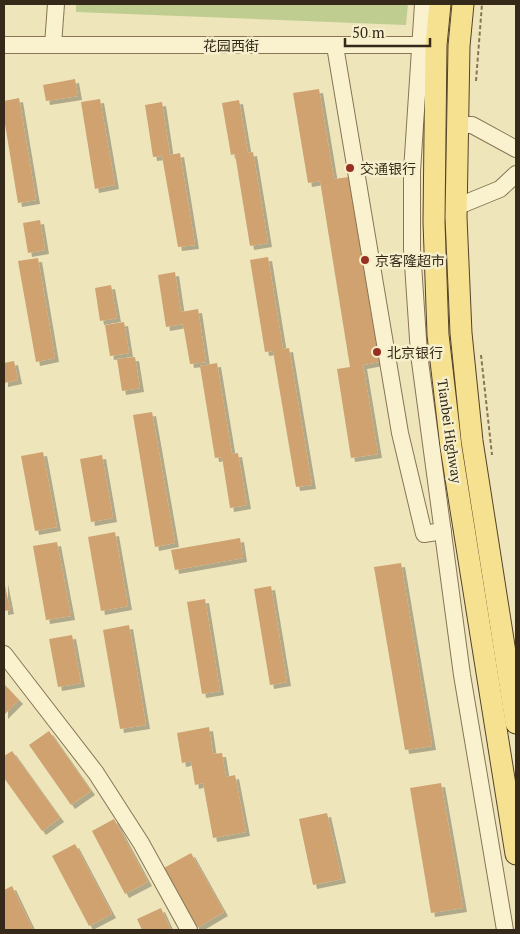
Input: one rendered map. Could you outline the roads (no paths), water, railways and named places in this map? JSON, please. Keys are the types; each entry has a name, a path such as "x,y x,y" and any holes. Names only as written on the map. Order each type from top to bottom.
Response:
{"main road":[{"name":"Tianbei Highway","path":"440,4 428,45 438,335 451,447 516,854"},
{"name":"Tianbei Highway","path":"462,4 459,46 456,207 461,333 472,441 516,723"}],"street":[{"path":"53,45 56,4"},
{"path":"423,4 428,45 412,172 412,249 419,354 462,675 505,930"},
{"name":"花园西街","path":"4,45 459,46"},
{"path":"335,46 400,434 424,534 443,531"},
{"path":"458,125 472,126 516,149"},
{"path":"456,207 500,189 516,174"},
{"path":"4,654 96,772 141,843 189,930"}],"place":[{"name":"交通银行","path":"350,168"},
{"name":"京客隆超市","path":"365,260"},
{"name":"北京银行","path":"377,352"}]}
